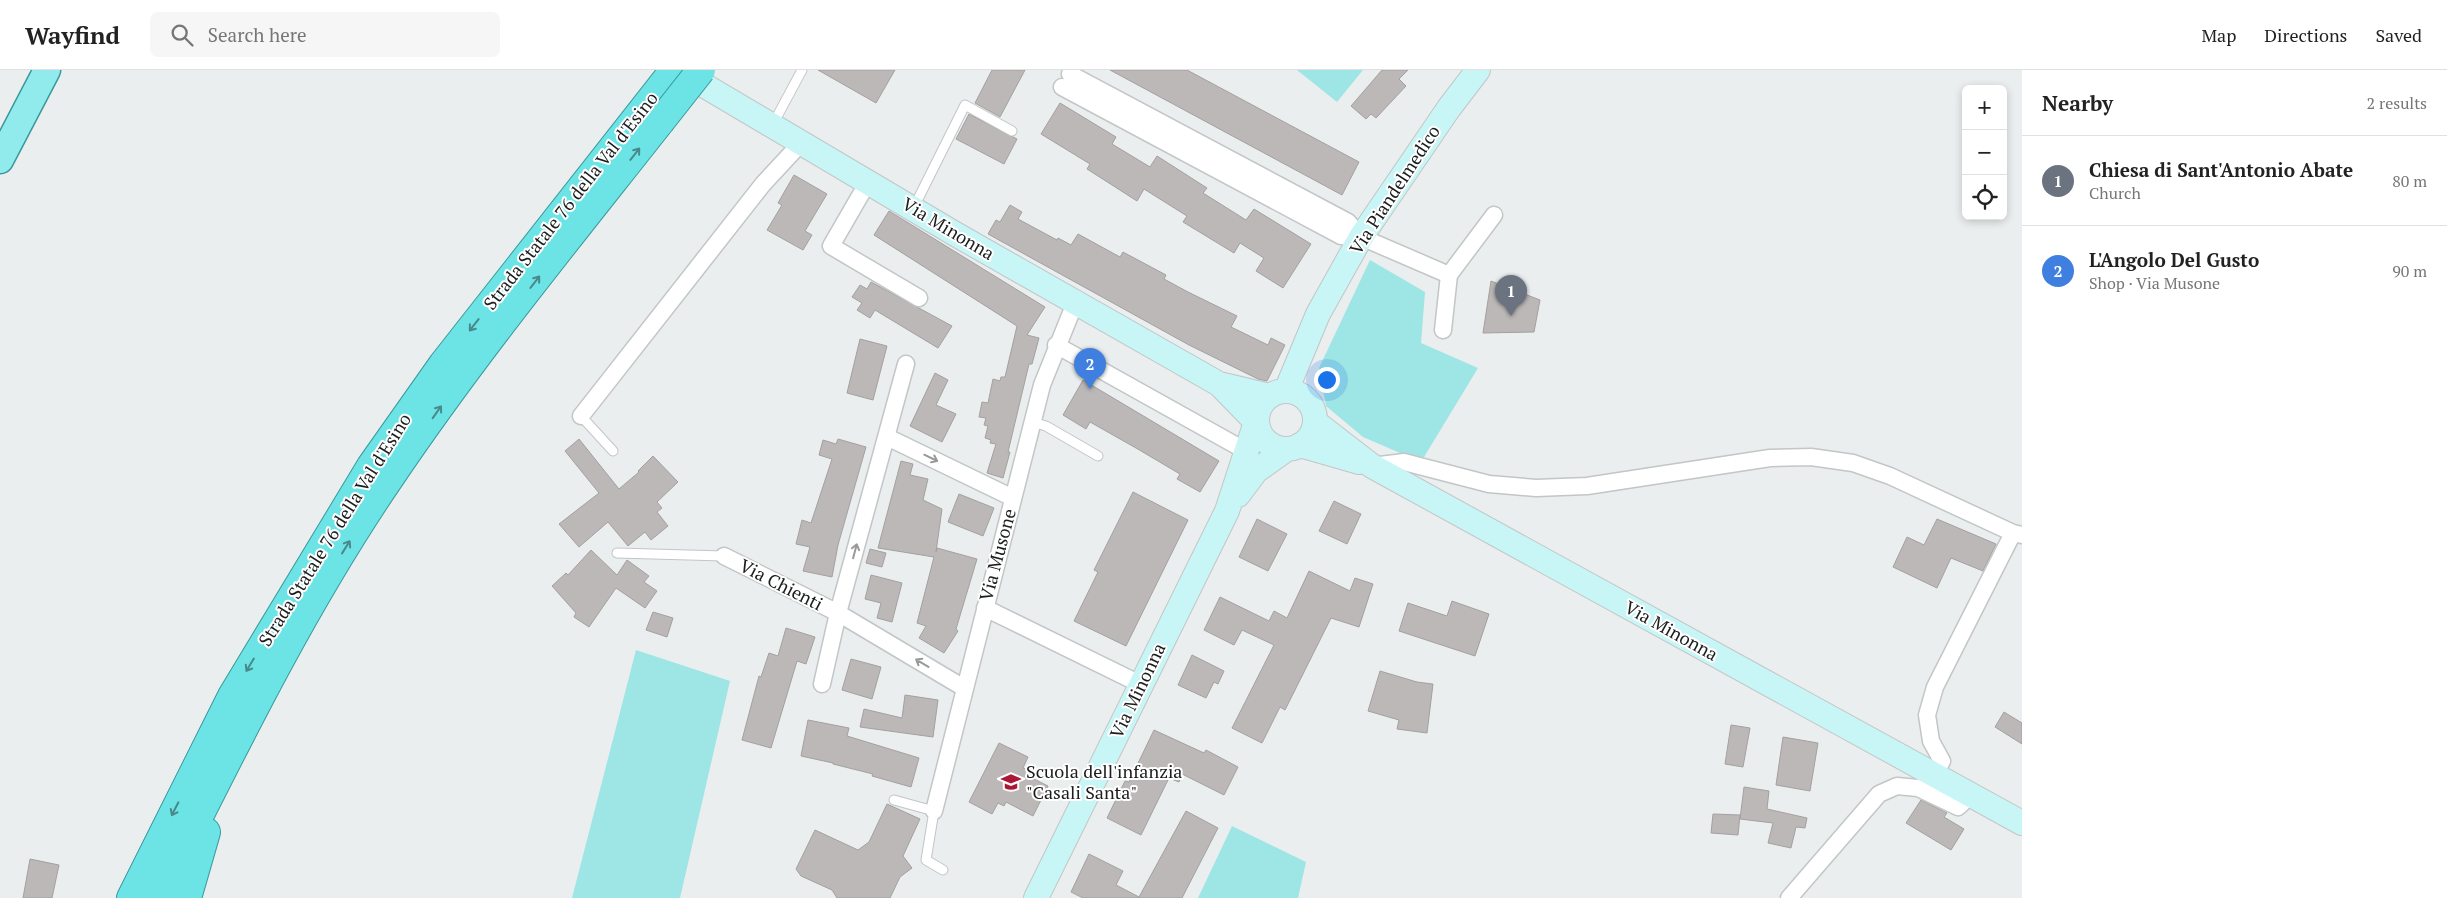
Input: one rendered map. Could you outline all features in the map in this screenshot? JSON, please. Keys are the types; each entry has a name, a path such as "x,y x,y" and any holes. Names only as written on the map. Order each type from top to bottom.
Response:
{"highway":[{"name":"Strada Statale 76 della Val d'Esino","path":"158,898 251,713 323,584 386,482 652,115 674,70"},
{"name":"Strada Statale 76 della Val d'Esino","path":"131,898 232,696 371,466 443,364 652,115 701,70"},
{"path":"187,898 206,832 231,769 323,584"}],"main road":[{"path":"0,160 47,70"},
{"name":"Via Minonna","path":"678,70 773,124 913,209 1219,384 1256,422 1261,436 1266,442 1280,449 1294,447 1372,466"},
{"name":"Via Piandelmedico","path":"1278,394 1318,314 1361,237 1449,108 1478,70"},
{"name":"Via Piandelmedico","path":"1311,412 1309,363 1318,314"},
{"name":"Via Minonna","path":"1219,384 1278,394 1294,393 1311,412 1372,466 2019,821"},
{"name":"Via Minonna","path":"1036,898 1227,510 1260,407 1278,394"},
{"name":"Via Minonna","path":"1227,510 1256,471 1294,447 1312,431 1311,412"}],"street":[{"path":"1066,81 1348,222 1361,237 1449,275"},
{"path":"581,416 763,184 802,142"},
{"path":"868,182 830,246 919,298"},
{"path":"1443,330 1449,275 1494,215"},
{"name":"Via Musone","path":"934,812 984,608 1042,385 1056,346 1075,303"},
{"path":"1056,346 1246,451"},
{"path":"822,684 838,613 906,364"},
{"path":"887,437 1013,498"},
{"path":"1372,466 1404,462 1490,484 1536,488 1587,486 1770,458 1811,457 1853,463 1890,476 2018,534 1935,687 1927,715 1931,741 1942,761 1935,775"},
{"name":"Via Chienti","path":"724,556 838,613 964,688"},
{"path":"984,608 1140,684"},
{"path":"1789,898 1879,794 1897,786 1918,788 1958,807 1971,795"}],"lane":[{"path":"773,124 802,70"},
{"path":"913,209 965,105 1012,130"},
{"path":"581,416 613,451"},
{"path":"1032,422 1046,426 1098,456"},
{"path":"617,553 724,556"},
{"path":"894,800 934,812 926,860 943,870"}],"shaded area":[{"path":"1297,70 1363,70 1337,102"},
{"path":"1370,260 1425,292 1421,343 1478,368 1421,462 1363,437 1326,406 1319,368"},
{"path":"636,650 730,681 680,898 572,898"},
{"path":"1232,826 1306,862 1298,898 1198,898"}],"building":[{"path":"818,70 895,70 876,103"},
{"path":"992,70 1025,70 1000,117 975,103"},
{"path":"1110,70 1187,70 1359,162 1342,195"},
{"path":"1382,70 1408,70 1399,79 1406,86 1376,118 1371,114 1366,119 1351,106"},
{"path":"1060,103 1116,137 1112,144 1150,167 1157,156 1207,188 1203,193 1246,220 1254,209 1311,244 1283,288 1256,271 1264,258 1240,243 1234,253 1183,222 1187,216 1144,189 1137,201 1087,169 1090,164 1041,134"},
{"path":"969,114 1017,139 1004,164 956,139"},
{"path":"794,175 827,194 805,231 812,235 803,250 767,230 782,205 778,203"},
{"path":"1010,205 1022,212 1018,219 1057,240 1058,238 1071,245 1078,234 1120,257 1123,252 1166,275 1164,279 1237,316 1231,327 1268,345 1271,338 1285,345 1267,381 1258,379 1189,345 988,234 996,220 1000,222"},
{"path":"889,211 1045,307 1027,335 1039,338 1032,364 1029,364 1003,478 987,473 996,444 990,443 991,440 985,438 988,426 984,425 986,418 979,417 982,402 988,403 993,379 1000,381 1001,377 1005,377 1017,326 874,235"},
{"path":"1491,281 1540,300 1534,332 1483,333"},
{"path":"871,282 952,326 938,348 875,310 870,318 857,310 862,303 852,297 860,285 867,289"},
{"path":"860,339 887,346 873,400 847,393"},
{"path":"935,373 948,380 936,405 956,414 942,442 910,426"},
{"path":"1083,380 1219,461 1200,492 1177,479 1180,474 1090,422 1086,429 1063,415"},
{"path":"579,439 619,489 639,472 653,456 678,482 657,502 662,508 657,512 668,526 651,540 645,532 628,546 608,522 579,547 559,524 599,493 565,451"},
{"path":"838,439 866,447 838,545 832,577 803,571 810,547 796,544 802,520 811,523 832,459 819,455 823,440 836,444"},
{"path":"901,461 913,464 910,475 928,479 923,500 942,509 936,552 937,548 977,559 956,629 958,631 944,653 919,638 926,626 917,623 934,557 878,548"},
{"path":"1133,492 1188,520 1126,646 1074,621 1098,572 1094,570"},
{"path":"959,494 994,508 983,536 948,522"},
{"path":"1334,501 1361,514 1347,544 1319,531"},
{"path":"1257,519 1287,534 1268,571 1239,557"},
{"path":"1937,519 1996,544 1983,571 1951,558 1937,588 1893,567 1907,537 1924,545"},
{"path":"870,549 886,553 882,567 866,563"},
{"path":"591,550 617,575 627,560 649,576 644,582 657,591 645,608 616,588 589,627 574,617 576,613 552,586 566,573 568,575"},
{"path":"1309,571 1350,591 1355,578 1373,584 1359,627 1331,618 1285,710 1280,707 1262,743 1232,728 1274,645 1242,630 1234,645 1204,630 1220,597 1269,621 1274,611 1287,618"},
{"path":"871,575 902,583 892,622 877,618 881,603 865,599"},
{"path":"1452,601 1489,614 1475,656 1399,631 1408,603 1447,616"},
{"path":"653,612 673,618 667,637 646,630"},
{"path":"786,628 815,637 806,664 797,661 771,748 742,740 759,676 761,677 769,653 778,656"},
{"path":"1192,655 1224,671 1218,684 1214,682 1206,698 1178,685"},
{"path":"851,659 881,667 872,699 842,690"},
{"path":"1380,671 1417,682 1433,684 1427,733 1397,729 1399,720 1368,711"},
{"path":"905,695 938,700 933,737 860,727 864,709 902,718"},
{"path":"2004,712 2022,723 2022,744 1995,727"},
{"path":"808,720 849,728 847,736 919,758 911,787 872,776 873,774 801,756"},
{"path":"1731,725 1750,728 1743,767 1725,764"},
{"path":"1154,730 1204,753 1206,750 1238,767 1224,795 1182,774 1179,782 1169,778 1141,835 1107,818 1125,781 1129,782"},
{"path":"1783,737 1818,743 1810,791 1776,785"},
{"path":"999,743 1028,757 1023,768 1030,771 1028,776 1048,786 1033,816 1006,802 1004,806 998,803 992,814 969,802"},
{"path":"1744,787 1769,791 1767,809 1807,818 1805,828 1796,827 1791,848 1768,843 1773,823 1740,819"},
{"path":"1921,800 1947,813 1944,817 1964,829 1951,850 1906,823"},
{"path":"887,804 920,819 903,856 912,868 900,877 890,898 837,898 832,890 801,876 796,869 815,830 858,850 869,842"},
{"path":"1186,811 1218,828 1182,898 1083,898 1071,892 1089,854 1123,871 1116,885 1139,897"},
{"path":"1713,814 1740,815 1738,835 1711,833"},
{"path":"30,859 59,865 52,898 23,898"}],"place":[{"name":"Chiesa di Sant'Antonio Abate","path":"1511,316"},
{"name":"L'Angolo Del Gusto","path":"1090,389"},
{"name":"Scuola dell'infanzia \"Casali Santa\"","path":"1011,782"}]}
